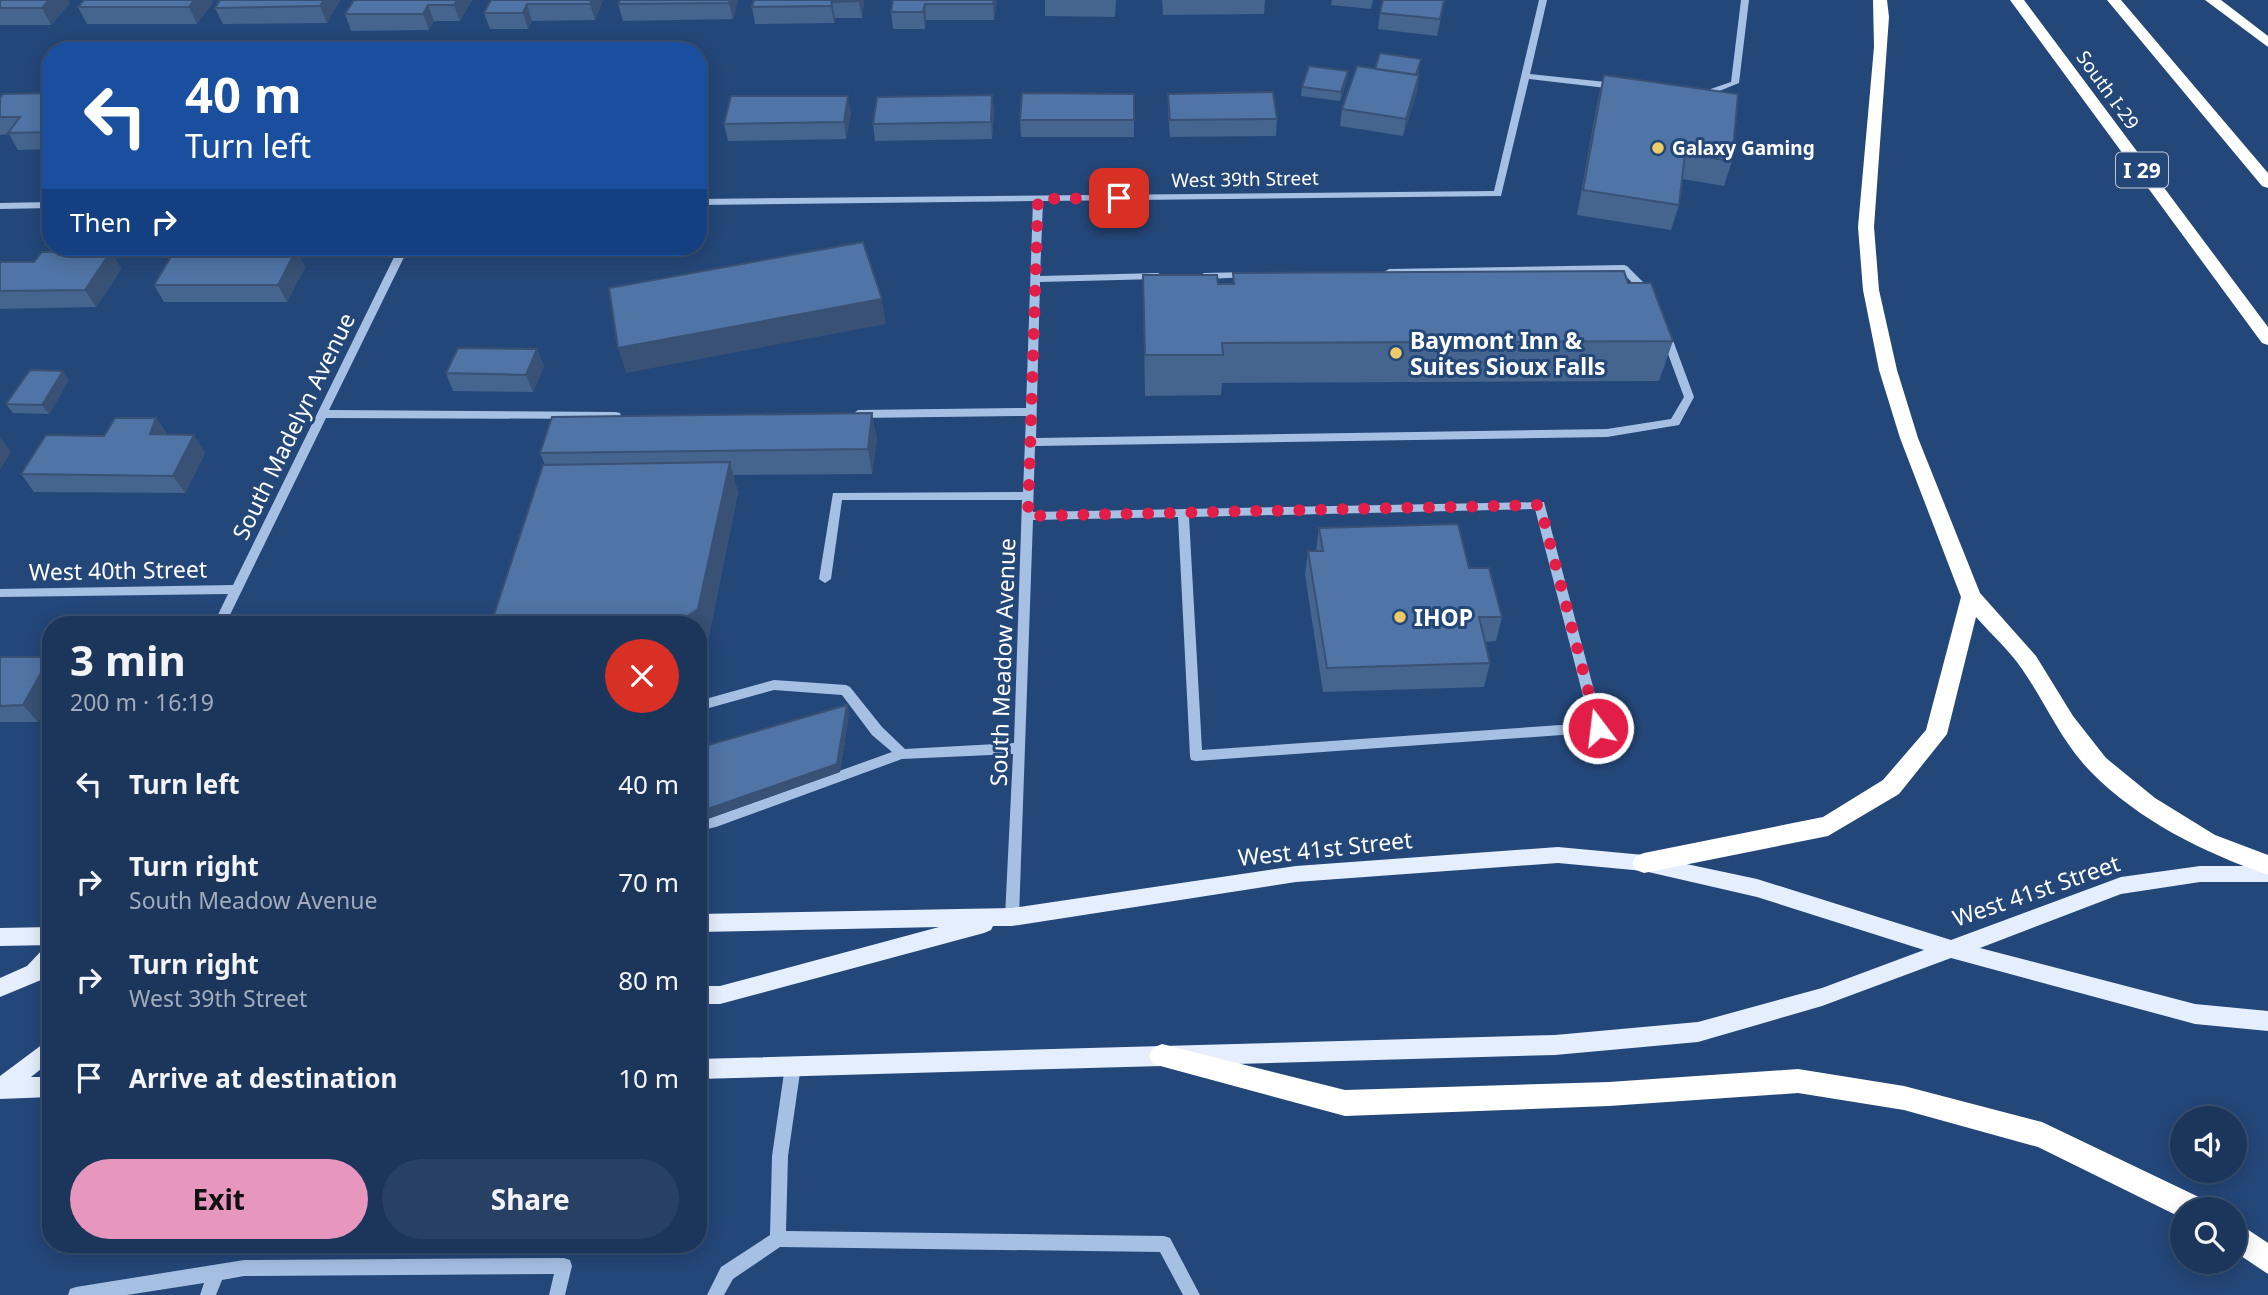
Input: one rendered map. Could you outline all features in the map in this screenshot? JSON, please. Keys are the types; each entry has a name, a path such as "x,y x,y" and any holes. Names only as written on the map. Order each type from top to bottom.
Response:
{"highway":[{"path":"1880,0 1881,37 1866,227 1871,290 1888,370 1909,438 1928,493 1971,597 2029,662 2065,722 2098,764 2147,805 2207,842 2268,865"},
{"name":"South I-29","path":"2017,0 2268,339"},
{"path":"2114,0 2268,183"},
{"path":"2211,0 2268,43"},
{"path":"1644,863 1828,826 1891,787 1936,734 1971,597"},
{"path":"1162,1056 1345,1103 1609,1094 1798,1081 1904,1098 2042,1135 2170,1198"},
{"path":"2247,1244 2268,1260"}],"main road":[{"name":"West 41st Street","path":"707,923 1012,917 1296,874 1558,855 1644,863 1757,888 1947,948 2195,1014 2268,1021"},
{"name":"West 41st Street","path":"707,1069 1555,1045 1698,1032 1822,997 1947,948 2121,886 2200,874 2268,874"},
{"path":"707,995 720,995 1012,917"},
{"path":"0,937 42,936"},
{"path":"0,988 34,973 42,964"},
{"path":"0,1089 42,1055"},
{"path":"0,1089 42,1087"}],"street":[{"path":"1543,0 1525,76 1629,88"},
{"path":"1684,95 1698,96 1735,83 1745,0"},
{"name":"West 39th Street","path":"707,202 1498,194 1525,76"},
{"name":"South Meadow Avenue","path":"1012,917 1038,199"},
{"path":"0,206 42,205"},
{"name":"South Madelyn Avenue","path":"223,616 400,256"},
{"path":"1376,273 1624,268 1651,295 1656,308"},
{"path":"1197,276 1266,275"},
{"path":"1035,279 1169,276"},
{"path":"1030,442 1607,433 1675,422 1689,397 1660,321"},
{"path":"850,414 1031,412"},
{"path":"322,414 630,416"},
{"path":"825,579 837,496 1028,496"},
{"path":"1028,516 1540,505 1598,728 1196,756 1183,513"},
{"name":"West 40th Street","path":"0,593 236,589"},
{"path":"707,704 774,685 846,690 877,731 902,754"},
{"path":"707,824 902,754 1020,748"},
{"path":"778,1239 780,1156 793,1066"},
{"path":"715,1295 727,1273 778,1239 1164,1244 1192,1295"},
{"path":"76,1295 244,1268 564,1266 558,1295"},
{"path":"208,1295 216,1272"}],"building":[{"path":"0,0 49,0 42,8 0,8"},
{"path":"84,0 194,0 189,7 78,7"},
{"path":"220,0 324,0 320,6 215,8"},
{"path":"354,0 457,0 454,5 428,5 423,14 345,14"},
{"path":"491,0 592,0 590,4 527,4 523,13 484,13"},
{"path":"620,0 730,0 729,3 618,4"},
{"path":"754,0 859,1 832,2 831,6 752,7"},
{"path":"893,0 994,0 993,4 925,4 923,12 891,12"},
{"path":"1383,0 1444,0 1440,19 1380,13"},
{"path":"1380,53 1421,59 1416,75 1375,69"},
{"path":"1309,66 1348,71 1341,92 1302,87"},
{"path":"1357,66 1419,75 1406,119 1342,109"},
{"name":"Galaxy Gaming","path":"1604,75 1738,94 1732,161 1685,154 1679,205 1583,190"},
{"path":"1273,92 1277,119 1170,120 1168,94"},
{"path":"42,93 42,132 8,133 20,117 0,117 0,98 3,94"},
{"path":"1022,93 1134,94 1134,120 1020,120"},
{"path":"992,95 991,122 873,124 877,97"},
{"path":"731,96 848,96 844,122 724,124"},
{"path":"863,242 882,299 618,348 609,288"},
{"path":"42,252 42,256 108,256 85,290 0,291 0,262 34,262"},
{"path":"171,256 293,256 278,285 154,285"},
{"path":"1624,271 1628,283 1651,283 1673,341 1222,343 1223,355 1145,355 1143,275 1217,275 1218,284 1234,284 1233,273"},
{"path":"458,348 537,349 526,375 446,373"},
{"path":"30,370 63,371 42,405 6,404"},
{"path":"872,413 868,449 540,453 552,417"},
{"path":"115,418 156,418 150,434 194,435 173,476 21,474 46,435 104,436"},
{"path":"730,462 698,609 688,616 495,616 543,465"},
{"name":"IHOP","path":"1458,524 1469,568 1489,568 1502,617 1479,617 1490,663 1327,668 1308,551 1323,551 1319,528"},
{"path":"0,657 42,657 42,671 23,705 0,706"},
{"path":"847,705 837,764 707,809 707,745"}],"place":[{"name":"Galaxy Gaming","path":"1658,148"},
{"name":"Baymont Inn & Suites Sioux Falls","path":"1396,353"},
{"name":"IHOP","path":"1400,617"}],"route":[{"path":"1119,198 1038,199 1028,516 1540,505 1598,728"}]}
